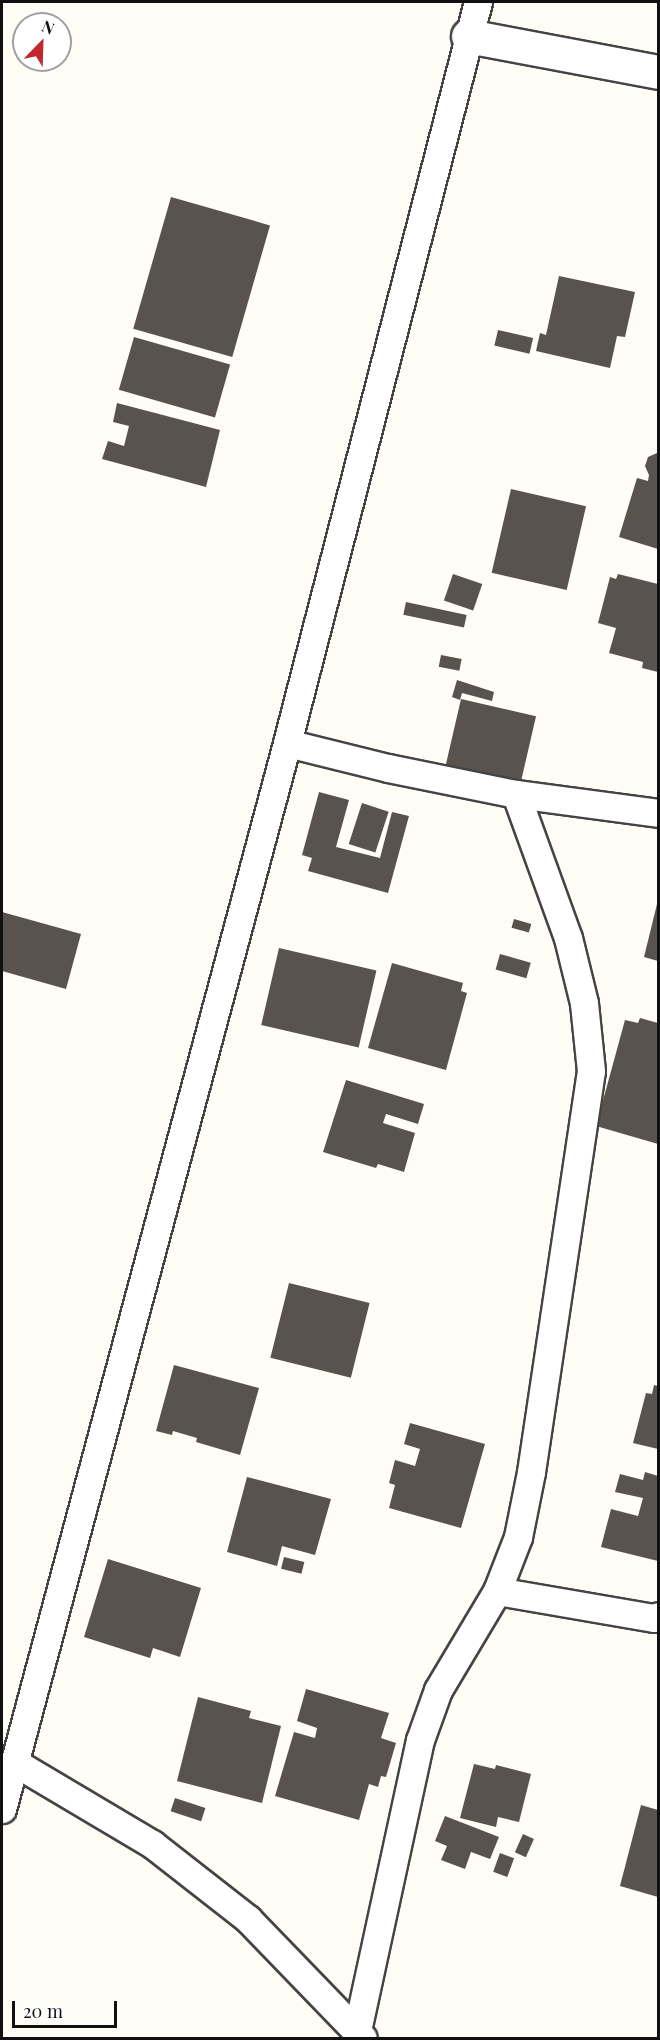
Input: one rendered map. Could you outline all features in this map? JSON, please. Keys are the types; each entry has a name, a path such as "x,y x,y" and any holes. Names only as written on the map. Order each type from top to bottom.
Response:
{"street":[{"path":"2,1809 287,743 478,2"},
{"path":"468,36 658,72"},
{"path":"287,743 388,768 516,794 658,813"},
{"path":"360,2035 420,1740 438,1690 497,1591 518,1537 531,1473 591,1071 584,1003 568,938 516,794"},
{"path":"497,1591 654,1618 658,1616"},
{"path":"14,1762 152,1844 248,1919 360,2035"}],"building":[{"path":"171,197 270,225 232,357 133,329"},
{"path":"559,276 635,292 625,337 617,336 610,368 536,351 540,333 546,335"},
{"path":"498,330 533,338 529,354 494,346"},
{"path":"134,337 230,365 215,417 119,390"},
{"path":"117,403 220,430 206,487 102,459 108,441 124,446 129,426 113,422"},
{"path":"657,453 658,549 619,537 637,478 648,481 649,475 645,466 648,457"},
{"path":"511,489 586,506 567,590 492,573"},
{"path":"453,574 482,584 473,611 444,600"},
{"path":"618,574 658,584 658,672 642,668 643,662 609,653 616,628 598,623 610,577 616,579"},
{"path":"406,602 467,615 464,628 403,615"},
{"path":"441,655 462,659 459,671 439,667"},
{"path":"457,680 494,692 492,701 462,693 460,700 452,697"},
{"path":"461,699 536,716 520,787 445,770"},
{"path":"319,792 349,800 336,847 380,858 392,812 409,816 388,893 308,871 312,858 302,855"},
{"path":"362,803 389,812 375,853 349,844"},
{"path":"658,900 658,961 644,957"},
{"path":"2,912 81,934 66,989 2,971"},
{"path":"514,919 531,924 529,933 512,928"},
{"path":"279,948 376,970 359,1047 261,1025"},
{"path":"500,954 531,963 526,978 496,969"},
{"path":"392,963 463,983 461,991 467,993 446,1070 368,1048"},
{"path":"640,1018 658,1023 658,1144 596,1126 625,1020 638,1023"},
{"path":"346,1080 424,1104 418,1124 386,1114 383,1123 415,1133 404,1172 378,1164 376,1168 323,1152"},
{"path":"289,1283 370,1303 351,1378 270,1358"},
{"path":"174,1365 259,1388 240,1455 196,1442 197,1438 173,1431 172,1435 156,1431"},
{"path":"654,1385 658,1386 658,1449 633,1443 646,1393 652,1394"},
{"path":"410,1423 485,1444 461,1528 389,1508 395,1485 389,1483 395,1460 415,1466 420,1449 404,1444"},
{"path":"645,1472 658,1476 658,1561 601,1547 611,1509 638,1516 643,1498 615,1492 620,1474 643,1480"},
{"path":"247,1477 331,1499 315,1555 282,1546 277,1566 227,1552"},
{"path":"284,1557 304,1562 301,1574 281,1569"},
{"path":"108,1559 201,1588 180,1657 153,1648 150,1658 84,1637"},
{"path":"306,1689 389,1713 381,1738 396,1743 386,1777 381,1776 378,1787 369,1784 359,1820 275,1796 294,1732 315,1738 317,1728 297,1721"},
{"path":"198,1697 251,1711 249,1718 281,1726 262,1803 177,1781"},
{"path":"474,1764 495,1769 496,1765 531,1774 519,1822 498,1817 496,1827 460,1818"},
{"path":"175,1798 205,1808 201,1821 171,1811"},
{"path":"641,1805 658,1810 658,1897 620,1886"},
{"path":"445,1816 499,1837 490,1859 471,1852 465,1869 441,1860 447,1846 435,1841"},
{"path":"523,1834 534,1839 526,1857 515,1852"},
{"path":"500,1853 514,1858 507,1877 493,1872"}]}
